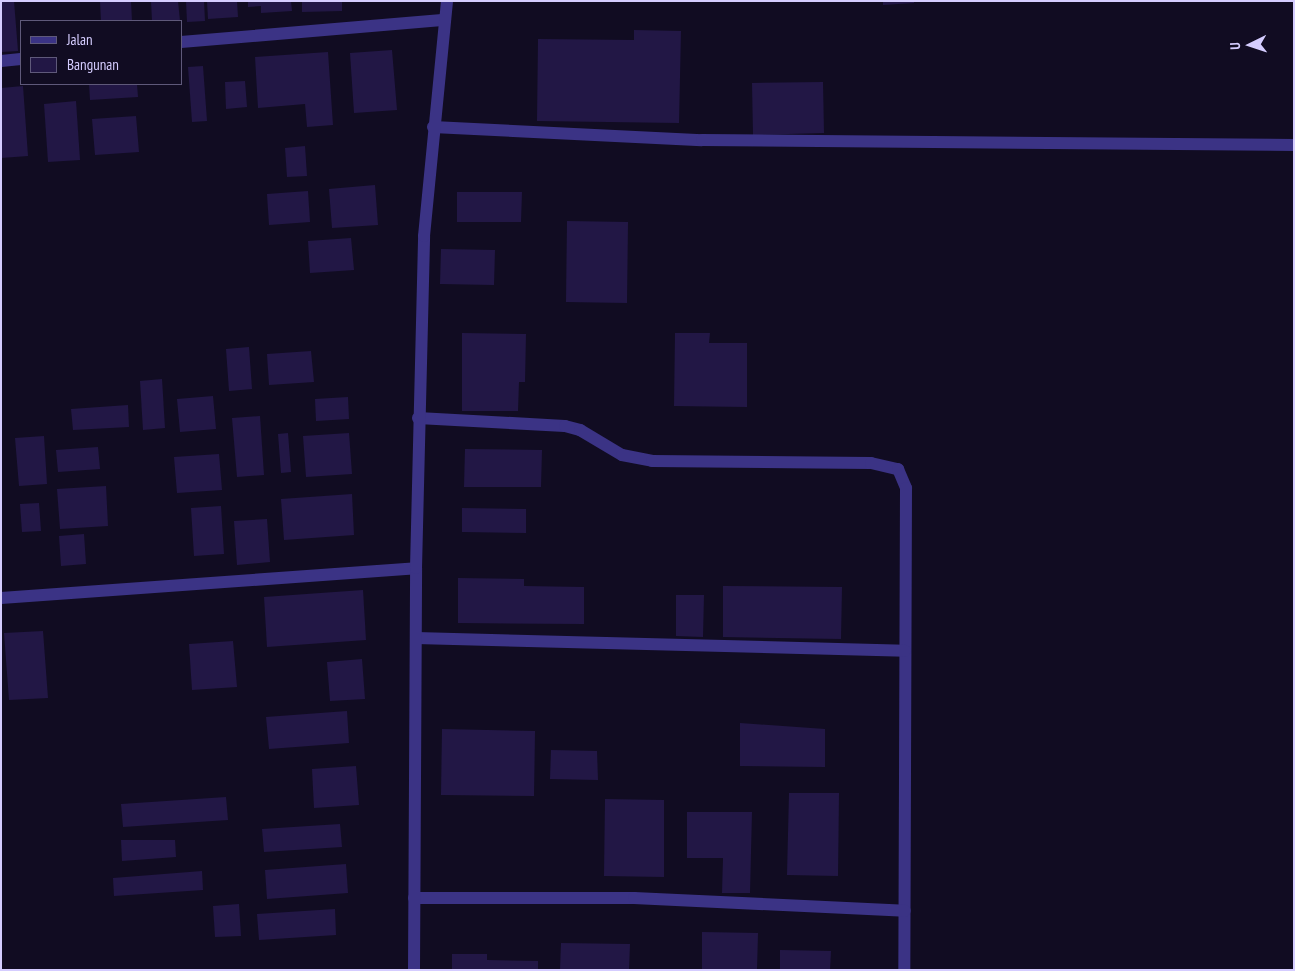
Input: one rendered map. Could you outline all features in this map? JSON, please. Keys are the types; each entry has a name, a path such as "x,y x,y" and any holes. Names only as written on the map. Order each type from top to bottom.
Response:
{"street":[{"path":"414,970 418,759 416,568 418,418 424,236 433,127 447,1"},
{"path":"182,42 445,20"},
{"path":"1,61 20,58"},
{"path":"433,127 702,140 1294,145"},
{"path":"418,418 565,426 580,430 622,455 645,460 871,463 898,469 906,488 904,970"},
{"path":"1,598 416,568"},
{"path":"416,638 905,651"},
{"path":"414,898 634,898 904,911"}],"building":[{"path":"1,1 14,1 18,51 1,52"},
{"path":"100,1 131,1 132,20 101,20"},
{"path":"151,1 178,1 180,20 152,20"},
{"path":"186,1 204,1 205,21 187,22"},
{"path":"207,1 237,1 238,17 208,19"},
{"path":"248,1 291,1 292,11 261,13 261,6 248,7"},
{"path":"302,1 342,1 342,11 302,12"},
{"path":"883,1 914,1 914,3 883,5"},
{"path":"634,30 681,31 679,123 537,121 538,39 634,40"},
{"path":"392,50 397,110 354,113 350,53"},
{"path":"328,52 333,125 307,127 305,104 258,108 255,57"},
{"path":"203,66 207,121 192,122 188,67"},
{"path":"245,81 247,107 226,109 225,82"},
{"path":"823,82 824,133 753,135 752,83"},
{"path":"89,85 137,85 138,97 90,100"},
{"path":"23,86 28,156 1,158 1,88"},
{"path":"76,101 80,160 48,162 44,104"},
{"path":"136,116 139,152 95,155 92,119"},
{"path":"305,146 307,176 287,177 285,148"},
{"path":"375,185 378,225 332,228 329,189"},
{"path":"308,191 310,222 269,225 267,194"},
{"path":"457,192 522,192 521,222 457,222"},
{"path":"567,221 628,222 627,303 566,302"},
{"path":"351,238 354,270 310,273 308,241"},
{"path":"441,249 495,250 494,285 440,284"},
{"path":"462,333 526,334 525,382 519,382 518,411 462,411"},
{"path":"675,333 710,333 709,343 747,343 747,407 674,406"},
{"path":"249,347 252,389 229,391 226,349"},
{"path":"311,351 314,382 269,385 267,354"},
{"path":"162,379 165,428 143,430 140,381"},
{"path":"213,396 216,429 180,432 177,399"},
{"path":"348,397 349,419 316,421 315,399"},
{"path":"128,405 129,427 73,430 71,409"},
{"path":"260,416 264,475 237,477 232,418"},
{"path":"288,433 291,472 281,473 278,434"},
{"path":"349,433 352,474 306,477 303,436"},
{"path":"44,436 47,484 19,486 15,438"},
{"path":"98,447 100,469 58,472 56,450"},
{"path":"465,449 542,450 541,487 464,487"},
{"path":"219,454 222,490 177,493 174,457"},
{"path":"106,486 108,526 60,529 57,489"},
{"path":"352,494 354,535 284,540 281,499"},
{"path":"39,503 41,531 22,532 20,504"},
{"path":"221,506 224,554 194,556 191,508"},
{"path":"462,508 526,509 526,533 462,532"},
{"path":"267,519 270,562 237,565 234,521"},
{"path":"84,534 86,564 61,566 59,536"},
{"path":"458,578 524,579 524,586 584,587 584,624 458,623"},
{"path":"723,586 842,587 841,639 723,637"},
{"path":"363,590 366,640 267,647 264,597"},
{"path":"676,595 704,595 703,637 676,636"},
{"path":"43,631 48,698 9,700 4,633"},
{"path":"233,641 237,687 192,690 189,644"},
{"path":"362,659 365,699 330,701 327,662"},
{"path":"347,711 349,743 269,749 266,717"},
{"path":"740,723 825,729 825,767 740,766"},
{"path":"442,729 535,731 534,796 441,795"},
{"path":"551,750 597,751 598,780 550,779"},
{"path":"356,766 359,805 314,808 312,769"},
{"path":"789,793 839,793 838,876 787,875"},
{"path":"226,797 228,820 123,827 121,804"},
{"path":"605,799 664,800 664,877 604,876"},
{"path":"687,812 752,812 750,893 722,893 723,858 687,858"},
{"path":"340,824 342,847 264,852 262,829"},
{"path":"121,840 175,840 176,857 122,861"},
{"path":"346,864 348,893 267,899 265,870"},
{"path":"202,871 203,890 114,896 113,878"},
{"path":"239,904 241,936 215,937 213,906"},
{"path":"335,909 336,935 259,940 257,914"},
{"path":"702,932 758,933 757,970 702,970"},
{"path":"561,943 630,944 629,970 560,970"},
{"path":"780,950 831,951 830,970 780,970"},
{"path":"452,954 487,954 487,960 538,961 538,970 452,970"}]}
